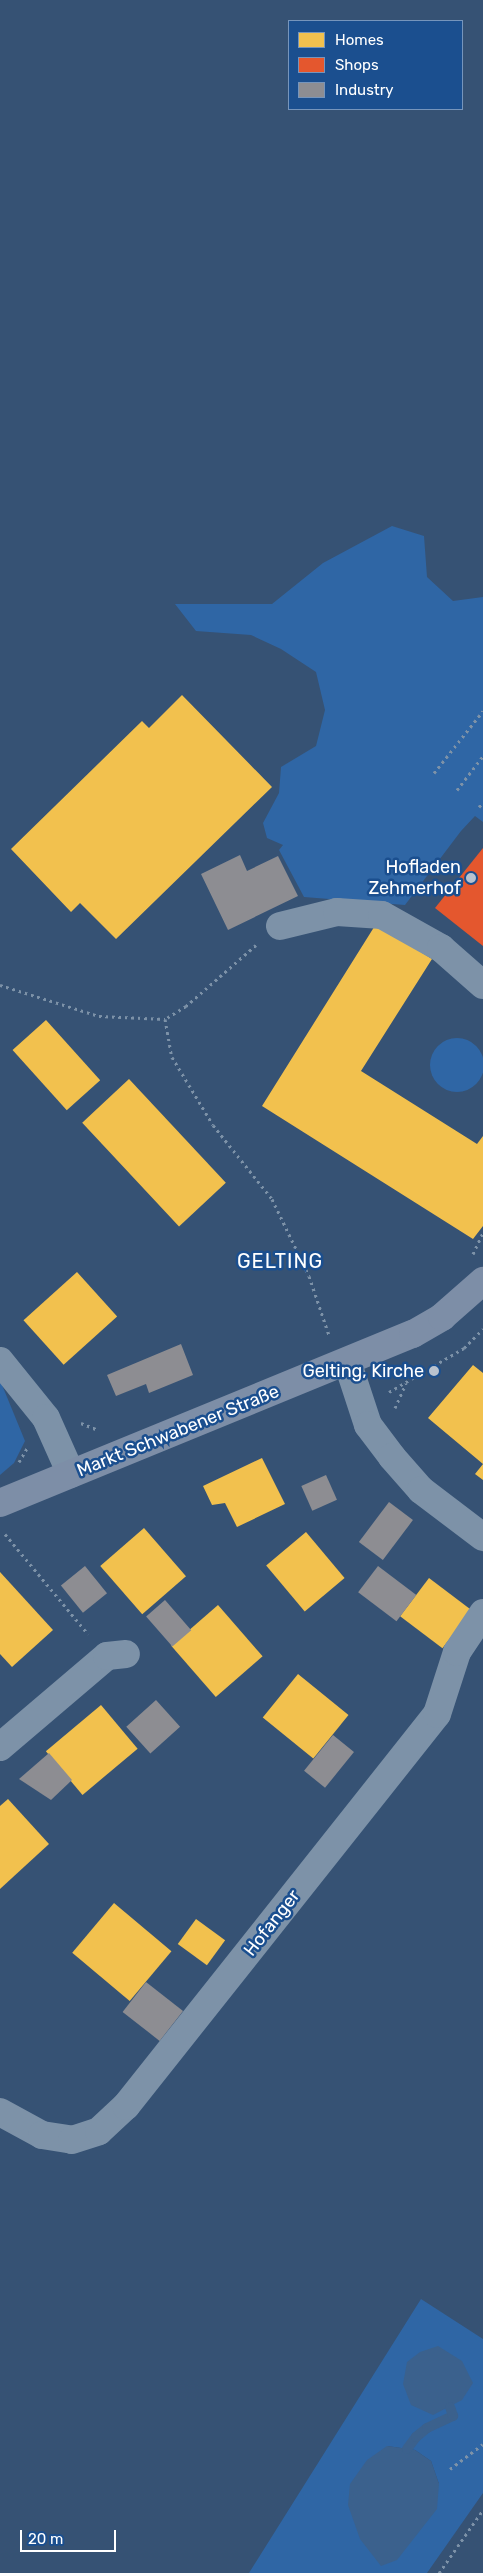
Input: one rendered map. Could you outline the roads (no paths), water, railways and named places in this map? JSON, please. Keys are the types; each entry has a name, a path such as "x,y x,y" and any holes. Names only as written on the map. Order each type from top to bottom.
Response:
{"main road":[{"name":"Markt Schwabener Straße","path":"0,1503 348,1364 413,1334 442,1317 477,1269"}],"street":[{"path":"280,926 337,912 382,915 441,948 483,985"},
{"path":"0,1361 43,1414 71,1474"},
{"path":"348,1364 368,1426 422,1490 483,1537"},
{"name":"Hofanger","path":"0,2112 42,2135 72,2140 99,2130 126,2106 437,1714 458,1652 483,1613"},
{"path":"0,1747 117,1655"}],"waterway":[{"path":"407,2449 416,2437 427,2428 453,2416 450,2407"}],"place":[{"name":"Hofladen Zehmerhof","path":"471,878"},
{"name":"Gelting, Kirche","path":"434,1371"}],"district":[{"name":"GELTING","path":"280,1261"}]}
